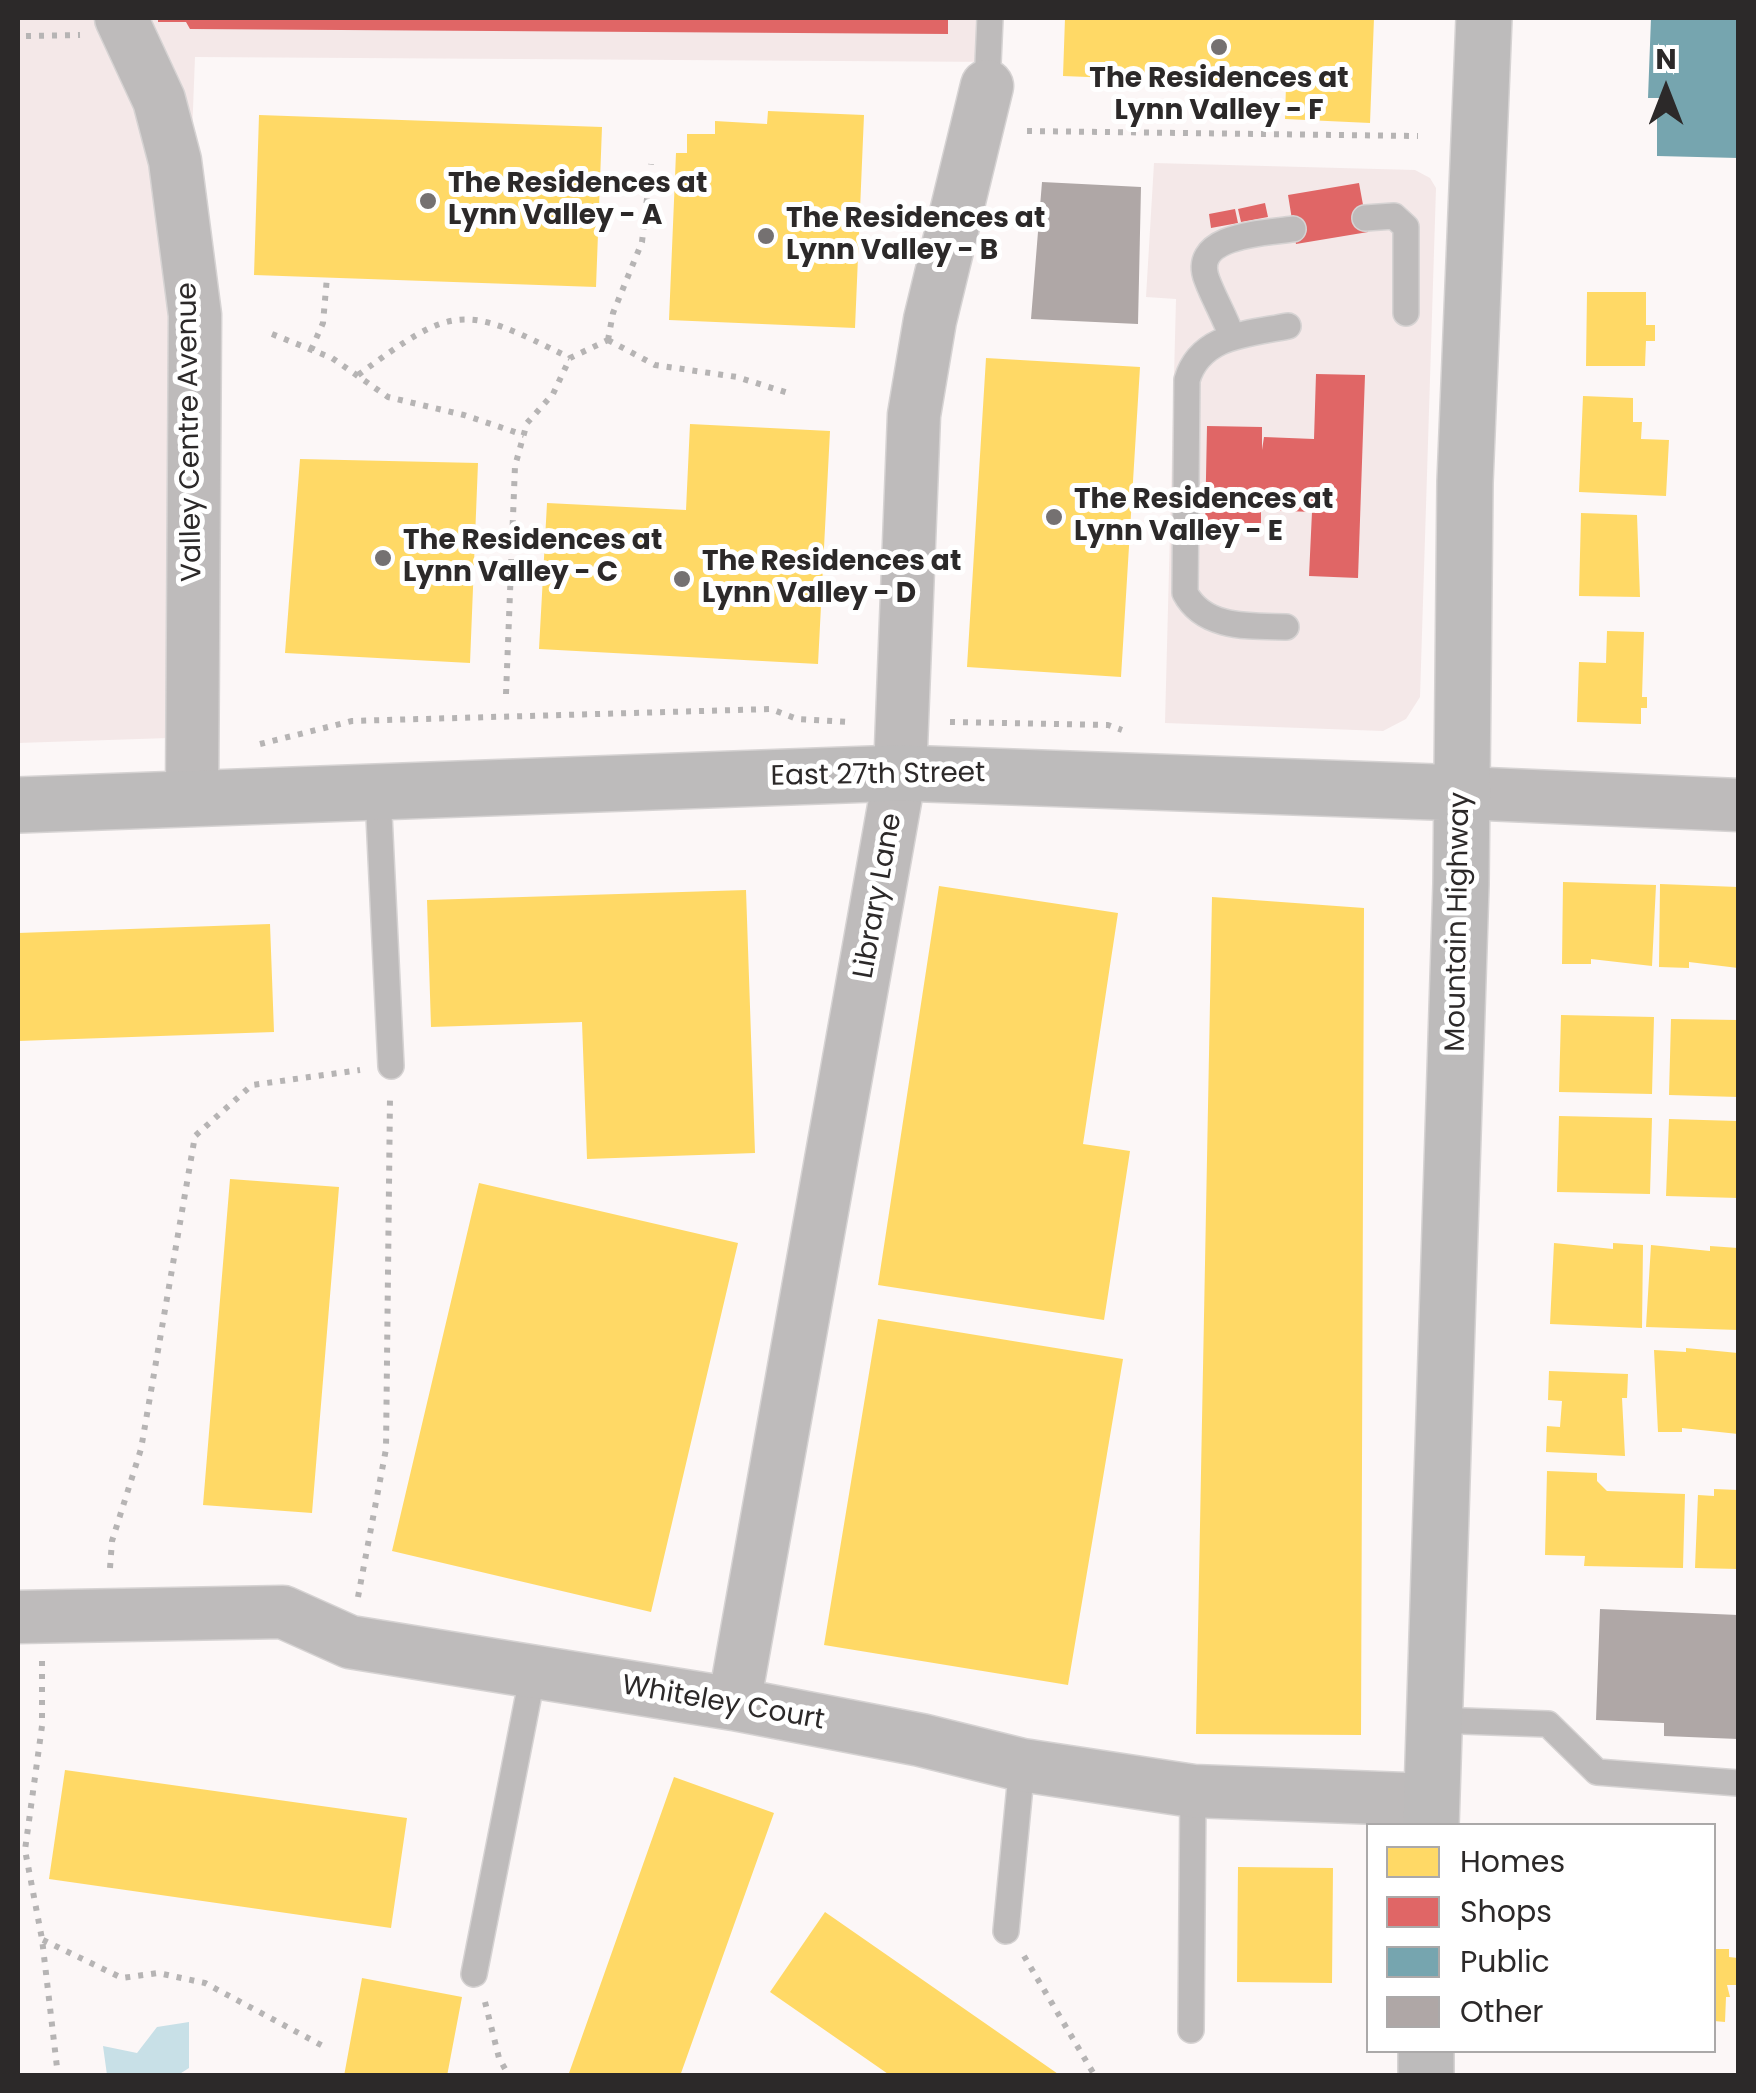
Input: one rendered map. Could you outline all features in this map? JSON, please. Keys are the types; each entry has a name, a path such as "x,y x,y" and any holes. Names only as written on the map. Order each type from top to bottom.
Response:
{"main road":[{"name":"Mountain Highway","path":"1431,1813 1463,793 1466,482 1484,18"},
{"name":"East 27th Street","path":"18,805 900,773 1463,793"}],"street":[{"name":"Valley Centre Avenue","path":"103,26 160,100 175,160 195,315 192,797"},
{"name":"Library Lane","path":"734,1704 900,773 914,415 930,320 987,86"},
{"name":"East 27th Street","path":"1463,793 1738,805"},
{"name":"Whiteley Court","path":"30,1617 282,1612 350,1642 734,1704 921,1740 1022,1765 1193,1791 1431,1813"}],"lane":[{"path":"987,86 990,18"},
{"path":"1366,218 1394,216 1406,227 1406,313"},
{"path":"1232,337 1217,294 1207,282 1204,265 1213,249 1225,240 1293,229"},
{"path":"1286,626 1210,619 1194,610 1184,593 1187,380 1192,362 1208,347 1232,337 1288,326"},
{"path":"378,794 391,1066"},
{"path":"474,1974 533,1673"},
{"path":"1434,1720 1548,1724 1597,1772 1738,1783"},
{"path":"1006,1931 1022,1765"},
{"path":"1190,2030 1193,1791"}],"path":[{"path":"26,36 103,26"},
{"path":"1027,131 1418,136"},
{"path":"608,340 613,313 642,242 651,164"},
{"path":"311,350 323,323 327,277"},
{"path":"358,375 421,329 457,316 506,328 570,358"},
{"path":"272,334 358,375 388,397 464,415 524,435"},
{"path":"506,694 515,466 527,423 553,394 570,358 608,340"},
{"path":"608,340 655,365 738,377 788,393"},
{"path":"267,743 367,721 771,709 822,722"},
{"path":"107,1615 112,1541 141,1449 194,1136 252,1085 391,1066 386,1450 350,1642"},
{"path":"30,1617 42,1726 25,1850 42,1940 58,2076"},
{"path":"1006,1931 1095,2076"},
{"path":"42,1940 122,1978 158,1974 205,1983 323,2046"},
{"path":"474,1974 499,2058 509,2076"}],"shaded area":[{"path":"18,18 1001,18 1000,62 195,57 169,738 18,743"},
{"path":"1154,163 1415,170 1430,178 1436,188 1420,697 1406,719 1383,731 1165,723 1176,299 1146,297"}],"water":[{"path":"189,2022 189,2068 178,2075 107,2075 103,2046 137,2053 157,2027"}],"building: Homes":[{"name":"The Residences at Lynn Valley - F","path":"1065,18 1374,18 1370,123 1285,119 1286,85 1063,76"},
{"name":"The Residences at Lynn Valley - B","path":"768,111 864,115 855,328 669,320 676,153 687,153 687,134 715,134 715,121 767,124"},
{"name":"The Residences at Lynn Valley - A","path":"259,115 602,127 596,287 254,275"},
{"path":"1587,292 1646,292 1646,325 1655,325 1655,341 1646,341 1645,366 1586,366"},
{"name":"The Residences at Lynn Valley - E","path":"986,358 1140,367 1121,677 967,667"},
{"path":"1583,396 1633,398 1633,422 1642,422 1641,439 1669,440 1666,496 1579,492"},
{"name":"The Residences at Lynn Valley - D","path":"690,424 830,431 818,664 539,649 547,503 686,510"},
{"name":"The Residences at Lynn Valley - C","path":"300,459 478,463 470,663 285,653"},
{"path":"1581,513 1637,515 1640,597 1579,596"},
{"path":"1607,631 1644,632 1642,697 1647,697 1647,708 1641,708 1641,724 1577,722 1579,662 1606,663"},
{"path":"1563,882 1656,885 1652,966 1591,959 1591,964 1562,964"},
{"path":"1660,884 1738,887 1738,968 1689,962 1689,968 1659,967"},
{"path":"939,886 1118,913 1083,1144 1130,1151 1104,1320 878,1285"},
{"path":"746,890 755,1153 587,1159 582,1022 431,1027 427,900"},
{"path":"1212,897 1364,908 1361,1735 1196,1734"},
{"path":"270,924 274,1032 18,1041 18,933"},
{"path":"1561,1015 1654,1017 1652,1094 1559,1092"},
{"path":"1671,1019 1738,1020 1738,1097 1669,1095"},
{"path":"1559,1116 1652,1118 1650,1194 1557,1192"},
{"path":"1669,1119 1738,1121 1738,1198 1666,1196"},
{"path":"230,1179 339,1187 312,1513 203,1505"},
{"path":"479,1183 738,1243 651,1612 392,1551"},
{"path":"1554,1243 1613,1249 1613,1243 1643,1245 1642,1328 1550,1324"},
{"path":"1651,1245 1710,1251 1710,1246 1738,1248 1738,1330 1646,1327"},
{"path":"878,1319 1123,1359 1068,1685 824,1645"},
{"path":"1686,1348 1738,1353 1738,1434 1682,1428 1682,1432 1658,1432 1654,1350 1686,1352"},
{"path":"1549,1371 1628,1374 1627,1398 1622,1398 1625,1456 1546,1452 1547,1426 1560,1427 1562,1401 1548,1400"},
{"path":"1547,1471 1597,1473 1597,1481 1607,1491 1685,1494 1683,1568 1584,1566 1585,1556 1545,1555"},
{"path":"1714,1489 1738,1490 1738,1569 1695,1568 1698,1495 1714,1496"},
{"path":"65,1770 407,1818 391,1928 49,1879"},
{"path":"674,1777 774,1813 680,2076 568,2076"},
{"path":"1238,1867 1333,1868 1332,1983 1237,1982"},
{"path":"825,1912 1061,2076 891,2076 770,1992"},
{"path":"1716,1949 1729,1949 1729,1957 1738,1958 1738,1985 1727,1985 1730,1997 1726,1997 1725,2022 1716,2021"},
{"path":"362,1978 462,1997 447,2076 344,2076"}],"building: Shops":[{"path":"158,18 948,18 948,34 190,29 186,22 158,22"},
{"path":"1359,183 1368,232 1296,244 1288,195"},
{"path":"1265,203 1268,217 1241,222 1238,209"},
{"path":"1235,209 1238,223 1211,228 1209,214"},
{"path":"1316,374 1365,375 1358,578 1309,576 1312,512 1261,510 1261,529 1205,528 1207,426 1262,427 1262,450 1264,437 1314,439"}],"building: Public":[{"path":"1651,18 1738,18 1738,158 1657,156 1657,111 1671,111 1669,98 1648,98"}],"building: Other":[{"path":"1042,182 1141,187 1138,324 1031,319"},
{"path":"1600,1609 1738,1615 1738,1739 1664,1736 1664,1723 1596,1720"}],"place":[{"name":"The Residences at Lynn Valley - F","path":"1219,47"},
{"name":"The Residences at Lynn Valley - A","path":"428,201"},
{"name":"The Residences at Lynn Valley - B","path":"766,236"},
{"name":"The Residences at Lynn Valley - E","path":"1054,517"},
{"name":"The Residences at Lynn Valley - C","path":"383,558"},
{"name":"The Residences at Lynn Valley - D","path":"682,579"}]}
